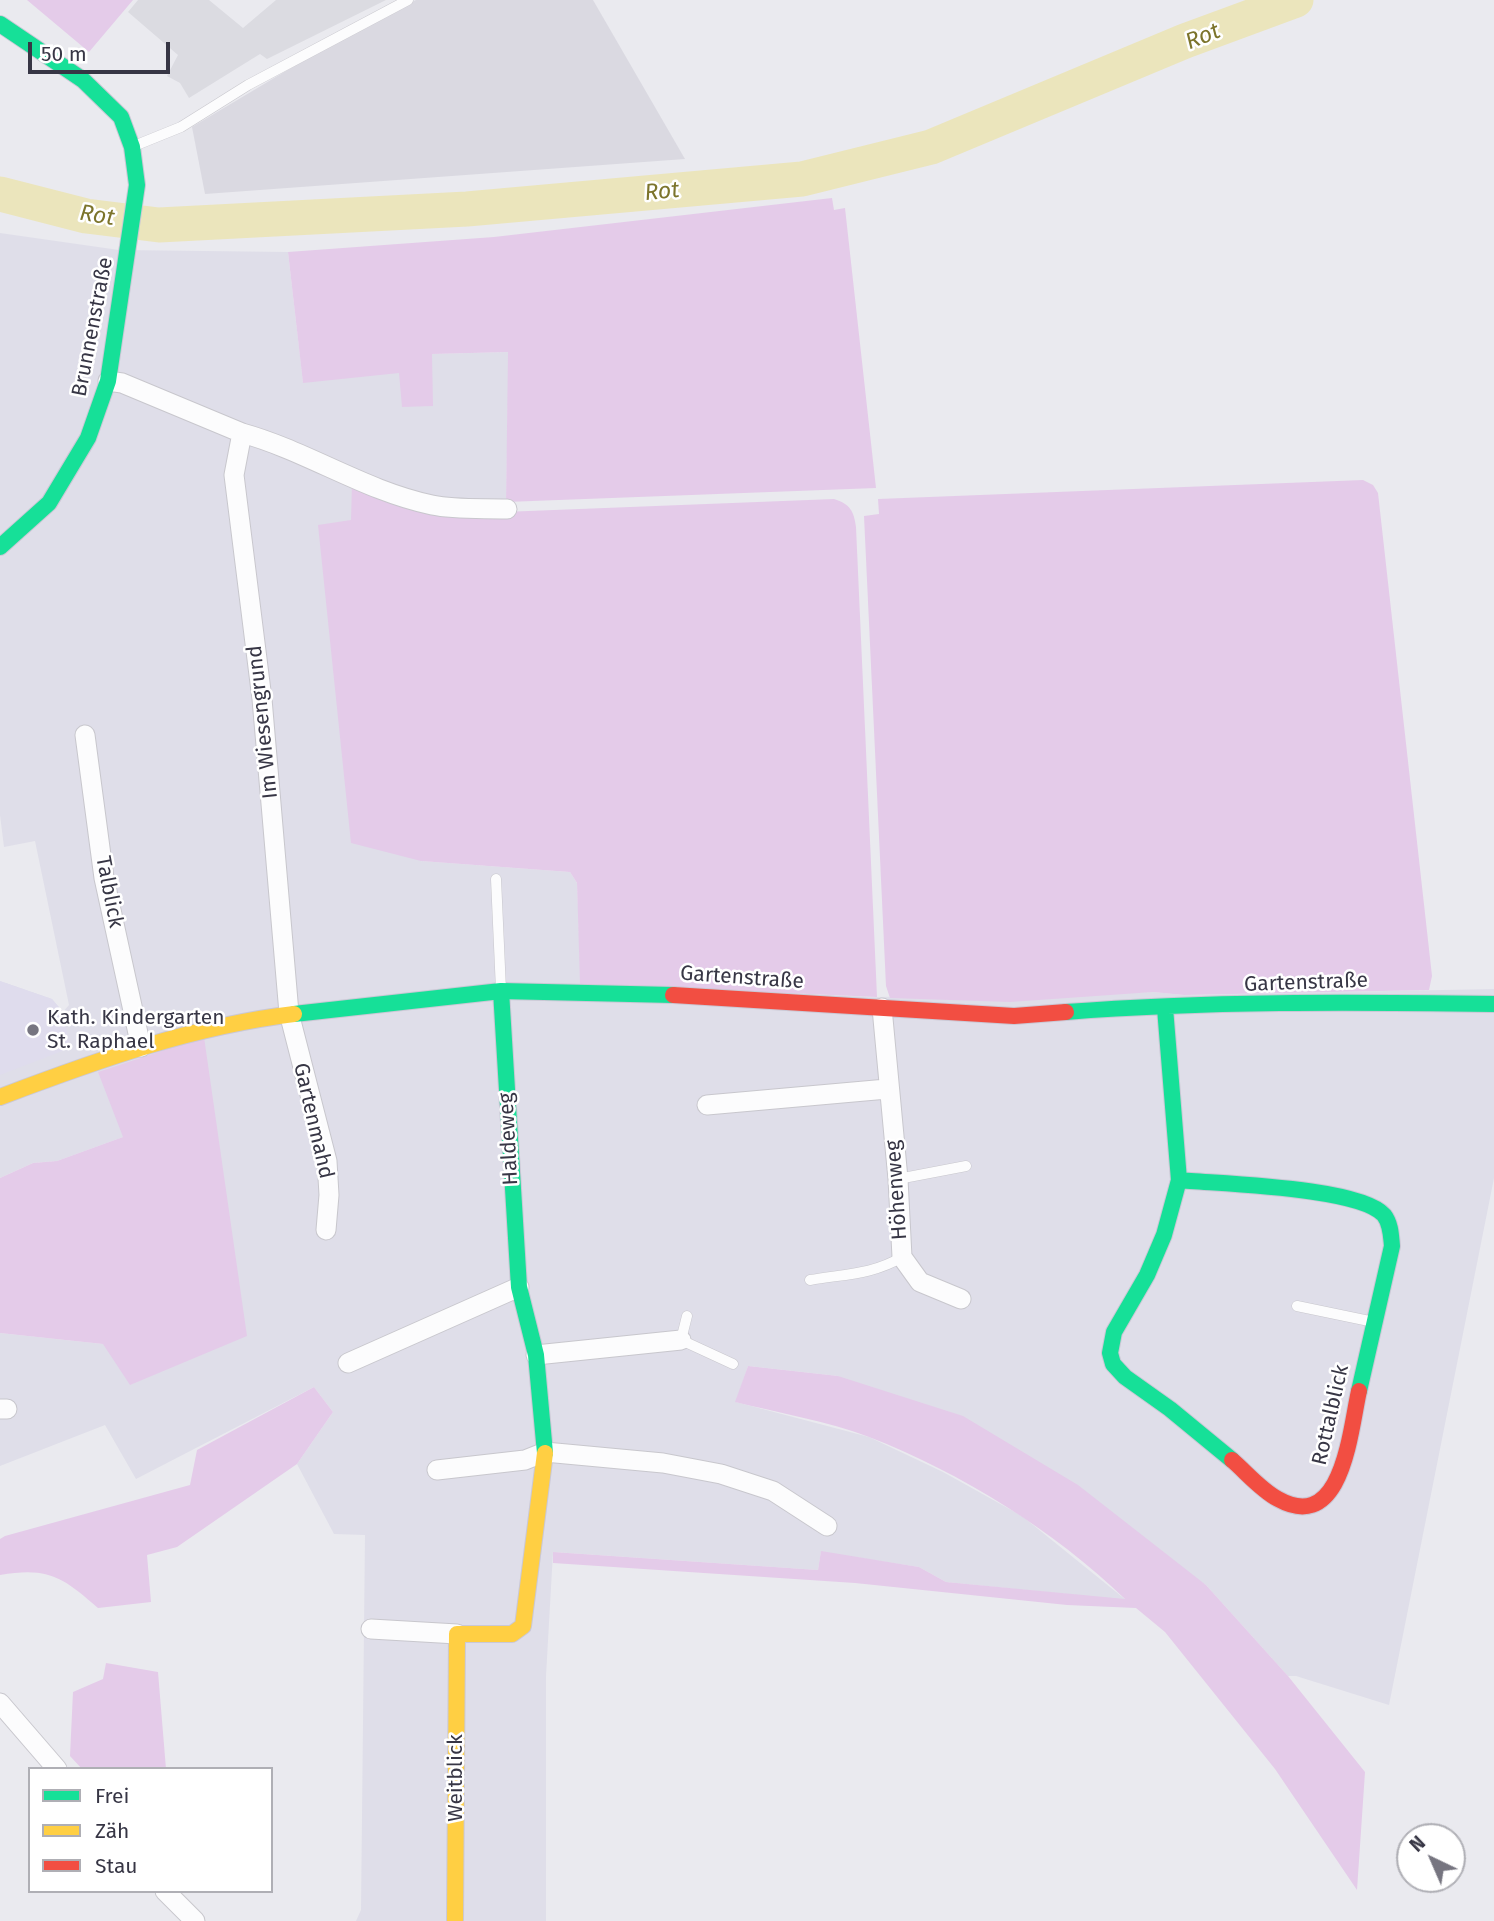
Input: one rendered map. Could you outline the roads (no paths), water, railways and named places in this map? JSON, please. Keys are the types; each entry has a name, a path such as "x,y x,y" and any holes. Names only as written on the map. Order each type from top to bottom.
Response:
{"street":[{"name":"Brunnenstraße","path":"0,24 105,99 121,117 132,147 137,185 108,382 88,438 71,471 34,519 0,547"},
{"path":"108,382 122,383 242,433 275,442 406,498 435,506 507,509"},
{"name":"Im Wiesengrund","path":"242,433 234,475 262,699 289,1013"},
{"name":"Talblick","path":"85,735 104,878 141,1047"},
{"name":"Gartenstraße","path":"0,1097 141,1047 211,1026 289,1013 501,991 688,995 1014,1016 1131,1007 1341,1002 1494,1004"},
{"name":"Haldeweg","path":"457,1634 512,1634 523,1626 545,1452 536,1355 519,1287 501,991"},
{"name":"Höhenweg","path":"882,1008 887,1089 898,1179 902,1257 920,1282 961,1300"},
{"name":"Rottalblick","path":"1165,1008 1179,1180 1164,1235 1147,1275 1114,1332 1110,1345 1113,1364 1278,1499 1300,1506 1314,1505 1331,1494 1340,1476 1392,1246 1390,1225 1382,1213 1367,1205 1296,1190 1179,1180"},
{"name":"Gartenmahd","path":"289,1013 327,1161 329,1195 326,1230"},
{"path":"707,1105 887,1089"},
{"path":"348,1363 519,1287"},
{"path":"536,1355 681,1340"},
{"path":"437,1470 525,1460 545,1452 663,1463 721,1474 773,1491 827,1526"},
{"path":"371,1629 457,1634"},
{"name":"Weitblick","path":"455,1921 457,1634"},
{"path":"0,1703 55,1767"},
{"path":"167,1893 195,1921"}],"lane":[{"path":"132,147 181,127 248,85 408,0"},
{"path":"496,880 501,991"},
{"path":"898,1179 966,1166"},
{"path":"810,1280 863,1274 883,1268 902,1257"},
{"path":"1297,1306 1375,1322"},
{"path":"687,1316 681,1340 733,1364"}],"waterway":[{"name":"Rot","path":"0,194 86,216 159,225 467,209 802,179 931,147 1185,41 1296,0"}],"place":[{"name":"Kath. Kindergarten St. Raphael","path":"33,1030"}]}
